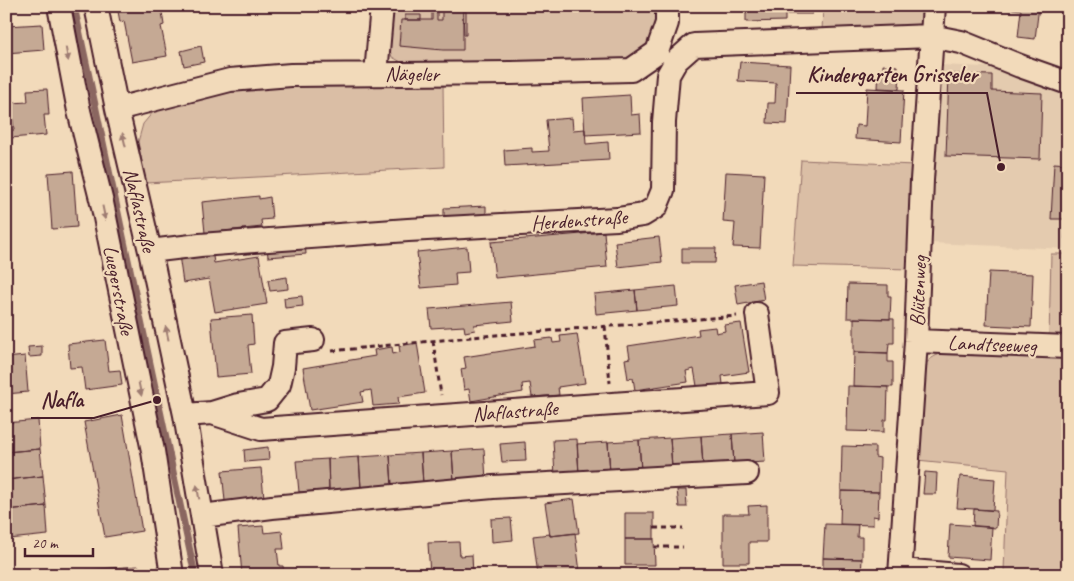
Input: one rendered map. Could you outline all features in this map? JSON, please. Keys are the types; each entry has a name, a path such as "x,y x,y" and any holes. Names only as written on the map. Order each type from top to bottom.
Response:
{"street":[{"name":"Luegerstraße","path":"59,6 79,111 102,203 153,451 172,575"},
{"name":"Naflastraße","path":"96,6 184,414 212,575"},
{"path":"376,74 382,6"},
{"name":"Nägeler","path":"117,109 230,80 291,75 631,70 657,52 667,22 667,6"},
{"name":"Blütenweg","path":"901,573 916,341 922,180 934,6"},
{"name":"Herdenstraße","path":"150,251 210,244 408,230 617,219 643,215 656,207 663,190 664,122 668,76 676,61 694,46 931,36 961,42 1068,83"},
{"name":"Naflastraße","path":"184,414 212,413 261,429 768,393 757,314"},
{"path":"212,413 238,405 267,400 279,385 285,343 313,340"},
{"name":"Landtseeweg","path":"916,341 1068,347"},
{"path":"202,516 272,507 493,487 747,474"},
{"path":"901,573 958,575"}],"path":[{"path":"313,340 315,352 471,337 757,314"},
{"path":"606,326 612,404"},
{"path":"470,331 471,337"},
{"path":"433,341 444,416"},
{"path":"654,528 683,528"},
{"path":"655,548 683,547"}],"shaded area":[{"path":"391,6 659,6 650,46 638,56 623,61 403,63 392,57 388,44"},
{"path":"823,6 926,6 925,21 920,26 822,32"},
{"path":"941,65 1006,68 1068,90 1068,249 930,243"},
{"path":"443,83 444,167 146,183 138,142 143,124 153,112 237,86"},
{"path":"801,160 914,165 910,269 793,266"},
{"path":"1051,254 1068,254 1068,340 1049,339"},
{"path":"949,351 1068,355 1068,574 1004,571 1008,469 917,460 920,374 931,358"}],"building":[{"path":"117,6 161,6 164,25 161,26 167,56 132,62 124,21 120,22"},
{"path":"432,6 437,6 437,20 442,20 442,6 463,6 463,50 399,46 401,20 432,20"},
{"path":"746,6 812,6 812,14 785,14 785,21 746,22"},
{"path":"988,6 1039,6 1035,39 1018,37 1021,10"},
{"path":"463,11 466,11 466,35 464,35"},
{"path":"405,15 421,15 421,20 405,20"},
{"path":"42,24 44,50 6,53 6,26"},
{"path":"201,46 204,62 184,66 181,51"},
{"path":"740,62 790,65 787,124 767,123 768,103 775,103 776,83 738,81"},
{"path":"883,65 897,66 897,70 900,71 899,89 878,88 879,69 883,70"},
{"path":"949,74 992,75 992,91 1042,93 1040,159 946,156"},
{"path":"867,88 904,90 901,142 855,139 856,125 865,126"},
{"path":"47,89 49,115 44,115 46,135 10,138 10,145 6,145 6,131 14,130 11,103 28,102 27,90"},
{"path":"630,95 631,115 640,114 641,132 585,135 583,98"},
{"path":"572,118 573,130 585,129 586,144 608,142 609,160 505,166 504,150 532,148 532,152 549,151 546,120"},
{"path":"1054,163 1068,164 1068,239 1065,239 1066,219 1051,219"},
{"path":"73,171 77,227 52,229 48,173"},
{"path":"726,172 764,174 760,248 733,247 735,223 723,222"},
{"path":"259,196 259,199 270,197 272,219 261,220 262,227 205,233 202,202"},
{"path":"486,206 486,217 444,219 444,208"},
{"path":"604,232 607,267 495,278 491,242"},
{"path":"659,237 662,262 618,267 615,242"},
{"path":"305,243 306,254 268,257 267,246"},
{"path":"467,247 469,272 455,273 456,285 421,288 417,252"},
{"path":"682,248 716,248 715,263 682,263"},
{"path":"212,250 214,263 259,256 267,304 215,312 209,279 183,283 179,255"},
{"path":"989,272 1033,274 1031,327 986,325"},
{"path":"287,277 288,289 270,291 268,280"},
{"path":"761,281 764,300 738,305 735,285"},
{"path":"848,284 888,285 888,296 891,296 890,319 847,318"},
{"path":"676,286 678,306 637,310 635,290"},
{"path":"635,290 637,310 596,314 594,294"},
{"path":"302,296 303,306 285,308 284,298"},
{"path":"511,302 513,321 474,325 475,330 465,332 464,326 431,328 429,309"},
{"path":"252,315 254,344 248,345 251,374 216,377 211,318"},
{"path":"854,318 894,319 894,343 889,343 888,353 854,352"},
{"path":"741,323 749,372 722,376 723,384 697,386 694,369 686,371 688,382 635,390 633,378 628,379 625,359 630,358 628,346 699,335 698,329 715,327 716,333 725,331 724,325"},
{"path":"577,334 585,383 558,387 559,395 532,397 530,383 522,384 523,392 471,401 469,389 464,390 461,369 466,368 464,357 535,346 534,340 552,338 553,343 561,342 560,336"},
{"path":"105,340 109,371 120,370 122,385 85,390 82,367 70,368 68,344"},
{"path":"417,343 425,393 398,397 399,404 373,406 371,390 361,392 363,402 310,410 303,368 375,356 374,350 392,347 393,354 400,352 399,346"},
{"path":"42,346 42,356 29,357 28,347"},
{"path":"854,352 888,353 888,362 893,362 893,387 853,386"},
{"path":"25,356 28,392 6,394 6,358"},
{"path":"848,386 888,387 887,420 884,420 884,432 847,431"},
{"path":"122,415 142,531 105,537 84,422"},
{"path":"38,420 40,449 6,452 6,423"},
{"path":"763,432 765,462 734,464 732,434"},
{"path":"732,434 734,464 703,466 701,436"},
{"path":"701,436 703,466 672,468 670,438"},
{"path":"670,438 672,468 641,471 639,440"},
{"path":"577,439 579,474 555,476 553,440"},
{"path":"639,440 641,471 610,473 608,442"},
{"path":"525,442 526,461 502,462 500,444"},
{"path":"608,442 610,473 579,474 577,444"},
{"path":"842,446 875,447 875,457 880,458 879,492 841,491"},
{"path":"268,447 269,460 245,462 244,450"},
{"path":"40,449 43,476 6,480 6,452"},
{"path":"484,449 486,480 454,482 452,451"},
{"path":"452,451 454,482 423,484 421,453"},
{"path":"421,453 423,484 392,486 390,455"},
{"path":"390,455 392,486 361,488 359,457"},
{"path":"359,457 361,488 329,490 328,459"},
{"path":"328,459 329,490 299,492 296,461"},
{"path":"261,468 264,498 225,501 222,471"},
{"path":"925,472 937,473 936,494 923,494"},
{"path":"43,476 46,506 6,510 6,480"},
{"path":"960,476 995,479 993,510 957,508"},
{"path":"677,490 686,490 687,507 679,507"},
{"path":"841,491 879,492 878,517 873,516 873,525 840,524"},
{"path":"574,499 579,533 550,536 545,503"},
{"path":"767,505 767,542 749,542 749,563 723,563 723,514 749,514 748,506"},
{"path":"46,506 48,535 9,539 8,527 6,528 6,510"},
{"path":"974,509 997,511 996,528 973,526"},
{"path":"625,513 654,513 654,539 625,539"},
{"path":"511,518 513,540 492,542 491,519"},
{"path":"825,524 858,525 857,537 862,537 862,559 823,558"},
{"path":"950,524 992,527 990,560 948,557"},
{"path":"263,526 264,533 282,531 284,549 277,549 279,566 283,566 284,575 242,575 238,528"},
{"path":"575,533 580,572 538,575 533,536"},
{"path":"625,539 654,539 655,565 625,565"},
{"path":"459,542 460,556 472,555 473,575 459,575 459,573 430,575 428,543"},
{"path":"823,558 862,559 861,575 823,575"},
{"path":"139,566 140,575 87,575 86,570"}],"waterway":[{"path":"74,6 195,575"}],"place":[{"name":"Kindergarten Grisseler","path":"1001,167"},
{"name":"Nafla","path":"157,400"}]}
